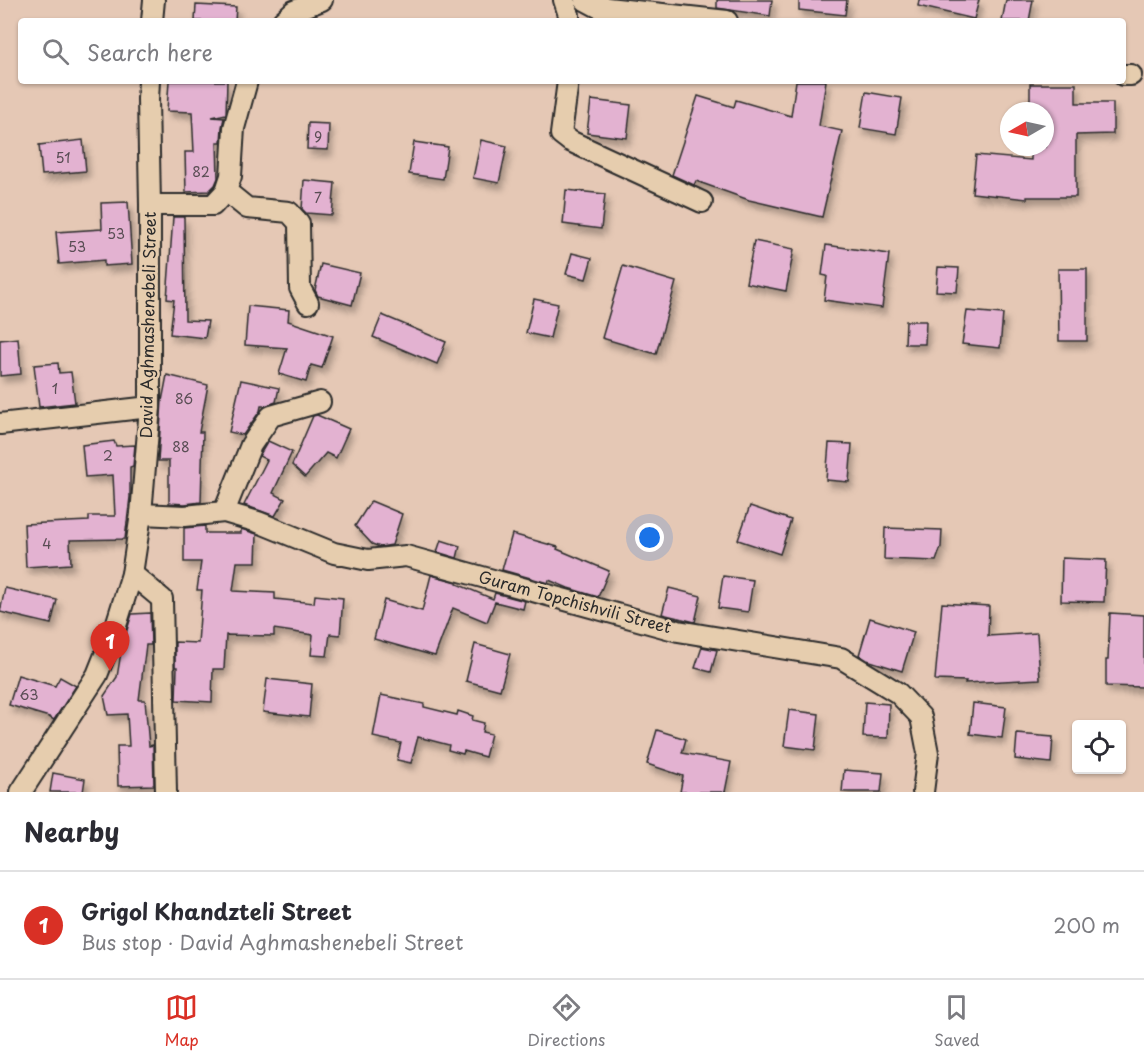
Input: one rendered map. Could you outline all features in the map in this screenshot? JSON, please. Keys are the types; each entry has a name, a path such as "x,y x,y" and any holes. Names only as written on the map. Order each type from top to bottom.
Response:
{"street":[{"path":"152,18 154,0"},
{"path":"286,18 294,11 322,0"},
{"path":"564,0 569,18"},
{"path":"585,0 598,7 699,18"},
{"name":"David Aghmashenebeli Street","path":"21,792 97,675 113,635 132,574 141,514 150,407 149,84"},
{"path":"150,206 213,205 226,191 231,176 234,128 246,84"},
{"path":"568,84 561,135 702,202"},
{"path":"226,191 247,208 289,212 299,223 300,288 308,303"},
{"path":"224,512 251,445 271,416 320,402"},
{"path":"0,424 150,407"},
{"name":"Guram Topchishvili Street","path":"141,514 184,516 224,512 258,522 334,553 368,560 406,556 678,630 841,658 898,693 921,717 928,753 923,792"},
{"path":"132,574 162,599 166,792"}],"building":[{"path":"717,0 772,0 770,16 717,8"},
{"path":"799,0 847,0 845,15 799,10"},
{"path":"919,0 979,0 974,18 918,6"},
{"path":"1006,0 1033,0 1030,18 1003,18"},
{"path":"196,5 236,7 235,18 195,18"},
{"path":"169,84 227,84 226,114 212,117 224,118 221,142 217,142 218,178 209,191 186,192 185,152 194,152 192,112 167,111"},
{"path":"796,84 826,84 819,126 842,131 822,217 749,200 696,181 694,185 672,175 698,96 734,107 736,100 791,116"},
{"path":"1030,84 1076,84 1076,103 1113,103 1113,134 1076,135 1076,197 1027,197 1027,199 972,193 976,155 1031,160 1031,156 1054,156 1054,102 1030,102"},
{"path":"866,92 902,98 896,134 860,128"},
{"path":"591,100 631,105 627,138 587,133"},
{"path":"308,123 329,124 328,150 307,149"},
{"path":"83,140 86,171 42,175 39,145"},
{"path":"481,140 507,146 499,183 473,178"},
{"path":"414,142 448,147 443,179 409,174"},
{"path":"304,180 335,183 332,215 306,213 302,209"},
{"path":"566,190 605,194 601,229 563,224"},
{"path":"128,202 132,264 104,266 104,260 59,264 56,232 102,229 101,203"},
{"path":"173,217 184,217 185,320 208,321 205,338 170,334 174,300 167,299"},
{"path":"754,241 794,249 786,291 746,283"},
{"path":"826,245 889,254 882,308 824,300 827,276 822,275"},
{"path":"572,253 592,258 586,279 566,274"},
{"path":"321,264 360,273 352,305 318,296 315,290"},
{"path":"623,266 676,282 656,354 602,338"},
{"path":"938,267 959,268 957,292 936,291"},
{"path":"1058,269 1087,269 1087,341 1059,341"},
{"path":"534,299 558,304 550,338 526,333"},
{"path":"248,306 289,310 288,321 333,336 322,368 311,365 306,382 279,374 287,348 245,345"},
{"path":"967,311 1003,314 1000,348 962,344"},
{"path":"382,315 446,342 437,364 373,337"},
{"path":"906,321 926,321 925,344 905,344"},
{"path":"18,338 21,374 0,376 0,340"},
{"path":"58,363 59,373 71,372 75,403 39,407 34,365"},
{"path":"167,375 208,385 199,432 203,432 201,502 169,503 169,461 158,461 162,401"},
{"path":"241,380 279,388 276,402 261,406 243,435 229,432"},
{"path":"317,415 349,429 336,458 326,453 305,477 292,465 313,416"},
{"path":"114,441 116,446 135,445 133,466 130,467 130,497 125,539 70,540 71,564 26,567 24,524 89,521 89,516 115,516 113,475 85,477 82,445"},
{"path":"268,441 292,452 273,493 285,499 275,516 244,505 267,460 259,456"},
{"path":"829,443 852,444 849,482 826,480"},
{"path":"371,501 402,514 392,545 380,547 372,544 355,526"},
{"path":"750,506 791,520 780,554 738,540"},
{"path":"205,526 205,533 241,533 241,529 257,534 256,562 237,562 233,591 275,593 275,599 314,603 315,595 343,598 340,635 330,634 327,656 311,655 313,635 274,629 274,636 226,635 224,669 213,669 212,702 176,700 175,642 198,643 202,590 197,590 201,562 184,562 184,528"},
{"path":"885,528 942,530 941,547 936,561 884,559"},
{"path":"512,534 558,547 557,549 609,571 598,597 549,580 548,583 502,570"},
{"path":"441,540 460,546 457,558 437,552"},
{"path":"1062,558 1106,560 1104,602 1061,601"},
{"path":"431,575 457,582 457,584 493,599 495,593 525,601 523,609 495,602 487,622 453,608 435,656 374,639 384,600 422,611"},
{"path":"723,576 753,580 748,612 718,608"},
{"path":"5,588 57,600 51,624 0,612"},
{"path":"669,588 701,596 695,622 662,614"},
{"path":"942,603 989,606 988,636 1037,633 1040,679 965,683 966,681 935,680"},
{"path":"150,613 151,645 146,645 139,700 145,700 149,746 153,745 154,785 118,786 117,746 129,746 127,714 108,715 104,696 117,677 122,646 132,614"},
{"path":"1110,613 1144,615 1144,687 1106,686"},
{"path":"870,618 914,632 902,671 867,660 859,655"},
{"path":"475,644 510,654 500,690 466,681"},
{"path":"702,647 717,650 711,672 695,668"},
{"path":"18,675 55,686 60,677 76,686 54,720 9,705"},
{"path":"267,679 312,684 309,717 263,712"},
{"path":"381,695 424,704 424,707 457,715 458,711 473,716 472,720 484,723 482,732 491,734 485,757 464,751 463,754 448,750 449,745 418,737 411,763 397,760 401,743 373,737"},
{"path":"865,702 889,704 888,738 863,737"},
{"path":"973,703 1006,707 1002,738 970,734"},
{"path":"789,710 819,714 815,750 784,746"},
{"path":"657,730 686,739 682,753 731,762 725,792 680,792 683,776 647,764"},
{"path":"1017,734 1053,737 1051,763 1015,759"},
{"path":"844,770 883,773 881,792 842,792"},
{"path":"53,773 85,779 83,792 50,792"}],"place":[{"name":"Grigol Khandzteli Street","path":"110,671"}]}
